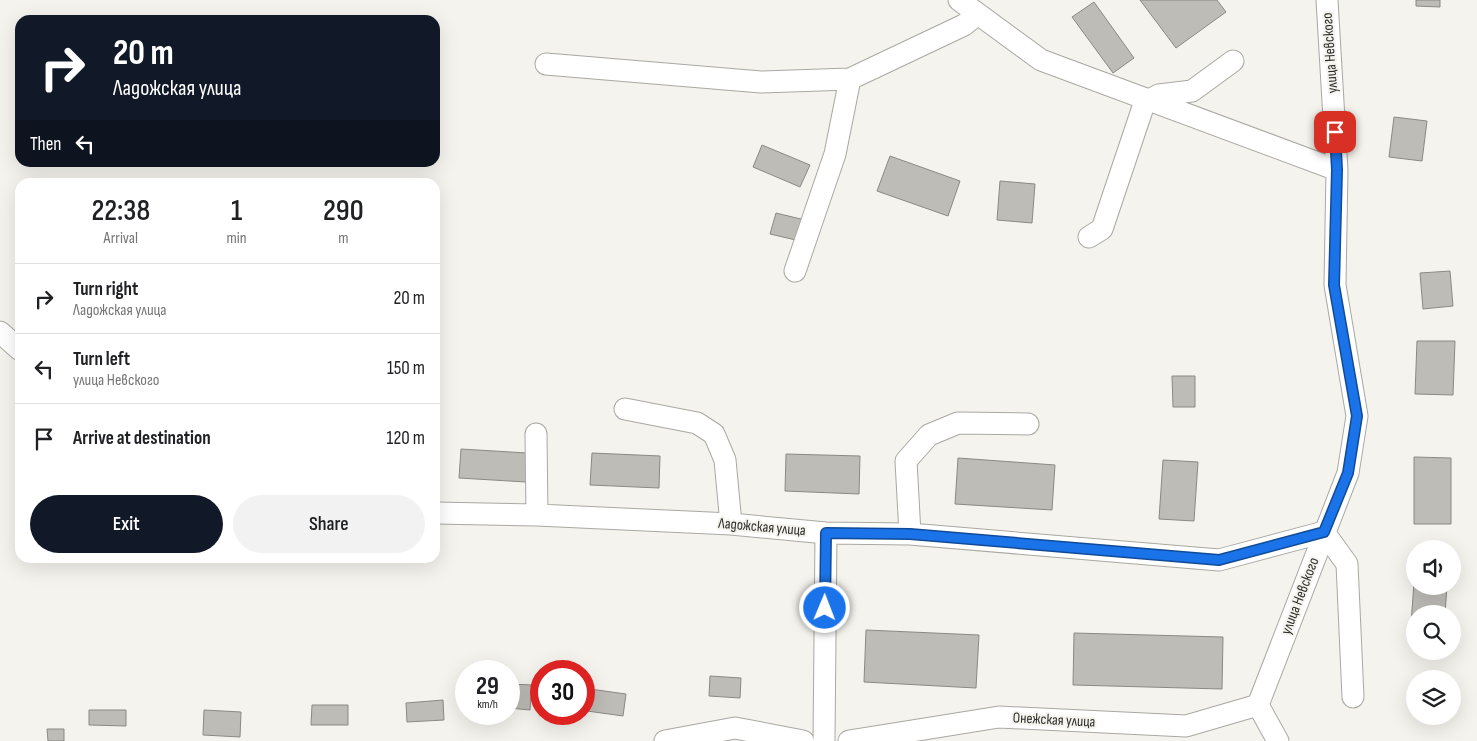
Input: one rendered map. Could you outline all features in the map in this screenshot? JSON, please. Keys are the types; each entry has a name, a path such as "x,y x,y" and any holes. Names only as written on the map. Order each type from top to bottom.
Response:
{"street":[{"path":"959,0 1041,60 1337,170"},
{"name":"улица Невского","path":"1258,705 1348,473 1357,416 1334,285 1337,170 1327,0"},
{"path":"546,64 761,82 850,79 964,25 978,14"},
{"path":"1089,237 1102,229 1143,107 1149,100 1159,95 1192,91 1233,61"},
{"path":"795,271 836,154 850,79"},
{"path":"0,332 15,346"},
{"path":"625,409 697,423 714,434 725,460 730,524"},
{"path":"910,534 906,461 929,435 958,423 1028,424"},
{"path":"536,434 537,515"},
{"name":"Ладожская улица","path":"440,513 537,515 730,524 826,533 910,534 1219,560 1324,532"},
{"path":"1324,532 1347,564 1353,697"},
{"path":"824,741 826,533"},
{"path":"1258,705 1278,741"},
{"name":"Онежская улица","path":"849,741 999,717 1186,726 1258,705"},
{"path":"665,741 735,728 803,741"}],"building":[{"path":"1140,0 1217,0 1226,12 1176,48"},
{"path":"1416,0 1440,0 1440,7 1416,6"},
{"path":"1094,2 1134,58 1113,73 1072,17"},
{"path":"1394,117 1427,121 1422,161 1389,157"},
{"path":"762,145 810,165 800,187 753,167"},
{"path":"890,156 960,181 948,216 877,191"},
{"path":"1000,181 1035,184 1032,223 997,220"},
{"path":"776,213 805,220 800,241 770,234"},
{"path":"1450,271 1453,306 1423,309 1420,273"},
{"path":"1417,341 1455,341 1453,395 1415,394"},
{"path":"1172,376 1195,376 1195,407 1173,407"},
{"path":"461,449 527,453 526,482 459,478"},
{"path":"592,453 660,456 659,488 590,485"},
{"path":"786,454 860,456 859,494 785,491"},
{"path":"1414,457 1451,458 1451,524 1414,524"},
{"path":"958,458 1055,465 1052,510 955,504"},
{"path":"1163,460 1198,462 1194,521 1159,519"},
{"path":"1413,595 1446,595 1446,605 1412,605"},
{"path":"866,630 979,635 976,688 864,682"},
{"path":"1074,633 1223,637 1222,689 1073,685"},
{"path":"710,676 741,678 740,698 709,696"},
{"path":"520,684 530,685 530,710 520,709"},
{"path":"595,690 626,694 623,716 595,712"},
{"path":"443,700 444,720 407,722 406,703"},
{"path":"312,705 348,705 348,725 311,725"},
{"path":"89,710 126,710 126,726 89,725"},
{"path":"204,710 241,712 240,737 203,735"},
{"path":"47,729 64,729 64,741 48,741"}],"route":[{"path":"825,608 826,533 910,534 1219,560 1324,532 1348,473 1357,416 1334,285 1337,170 1335,132"}]}
